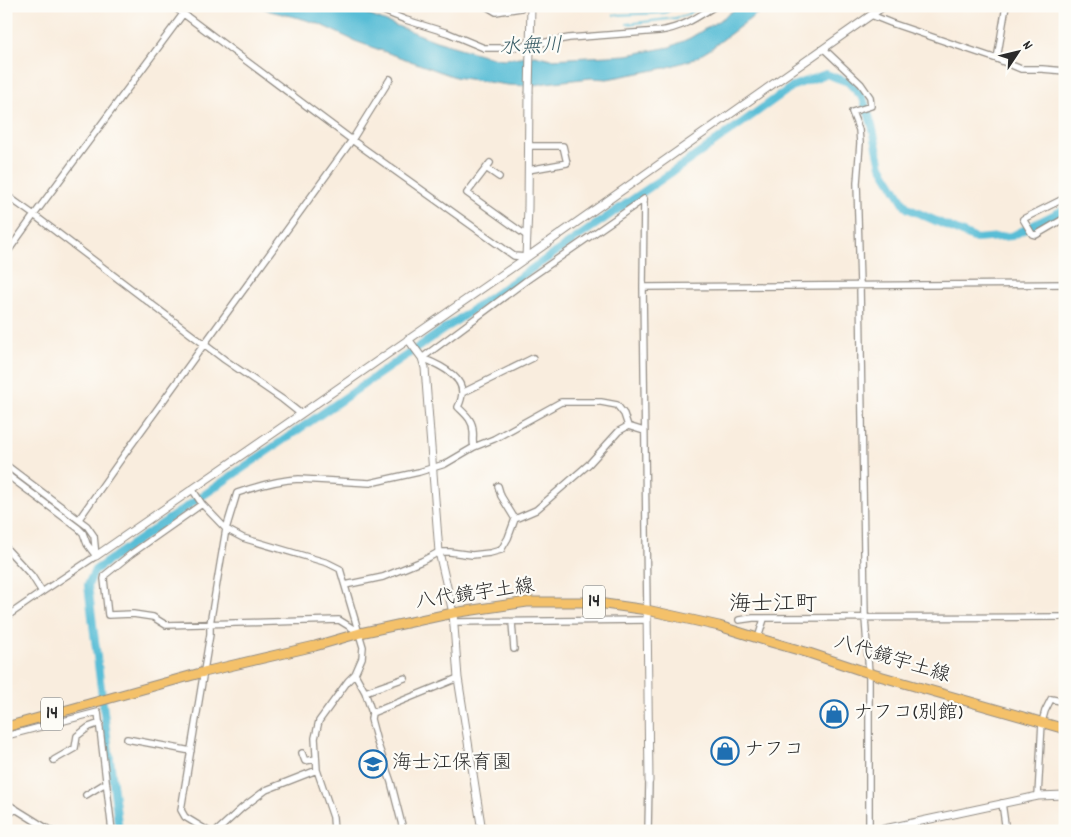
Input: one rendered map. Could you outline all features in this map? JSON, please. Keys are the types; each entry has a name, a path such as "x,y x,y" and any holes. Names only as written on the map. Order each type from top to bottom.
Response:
{"main road":[{"name":"八代鏡宇土線","path":"6,727 204,672 315,646 360,633 453,618 527,602 592,602 647,610 719,626 869,673 1065,729"}],"street":[{"path":"174,6 352,140 514,256 526,257"},
{"path":"371,6 406,20 448,33 484,48 508,48 569,38 672,30 688,23 715,6"},
{"path":"486,6 496,12 521,8 522,6"},
{"path":"526,257 531,6"},
{"path":"998,59 1006,6"},
{"path":"6,617 192,490 824,49 881,7"},
{"path":"6,252 183,14"},
{"path":"871,15 998,59 1021,69 1065,71"},
{"path":"824,49 861,84 870,97 871,106 852,112 859,130 860,142 857,183 865,618 869,673 868,831"},
{"path":"79,519 352,140 390,79"},
{"path":"528,146 562,146 567,163 528,170"},
{"path":"490,162 467,193 527,236"},
{"path":"486,168 499,177"},
{"path":"6,195 225,360 301,414"},
{"path":"1065,198 1023,219 1032,234 1036,235 1065,218"},
{"path":"422,358 527,280 644,199 643,287 648,831"},
{"path":"643,287 1065,284"},
{"path":"408,339 422,358 425,368 439,552 453,618 458,678 482,831"},
{"path":"422,358 434,362 458,379 462,393 458,407 473,426 474,434 472,440 474,447"},
{"path":"462,393 533,358"},
{"path":"208,831 185,817 181,810 226,529 237,493 260,485 288,480 370,482 419,472 444,464 561,402 601,402 617,405 624,414 628,426"},
{"path":"345,585 383,578 439,552 472,555 501,550 515,519 536,510 589,464 619,431 628,426 644,431"},
{"path":"6,465 87,526 94,536 96,556"},
{"path":"6,474 78,528 83,533 87,544 96,556"},
{"path":"15,481 19,474"},
{"path":"498,486 501,496 515,519"},
{"path":"33,494 38,488"},
{"path":"192,490 202,504 226,529 243,538 340,569 363,647 362,658 355,674 319,721 315,738 317,770 333,817 334,831"},
{"path":"202,504 131,554 105,575 108,615 133,614 152,617 166,625 339,620 360,633"},
{"path":"6,548 32,576 42,592"},
{"path":"739,620 753,618 1065,617"},
{"path":"453,618 512,622 647,620"},
{"path":"758,638 764,619"},
{"path":"512,622 514,649"},
{"path":"355,674 365,692 372,713 377,742 391,782 403,829"},
{"path":"365,692 405,678"},
{"path":"372,713 458,678"},
{"path":"1038,796 1042,722 1045,711 1051,699 1065,702"},
{"path":"6,736 98,712 112,831"},
{"path":"54,760 75,748 77,736 89,727 100,724"},
{"path":"126,739 191,751"},
{"path":"302,752 305,761 316,759"},
{"path":"218,831 242,808 266,790 317,770"},
{"path":"86,795 104,784 106,785"},
{"path":"875,831 1038,796 1065,795"},
{"path":"6,803 51,831"},
{"path":"1002,803 1006,831"},
{"path":"6,816 16,809"}],"water":[{"path":"259,6 345,6 436,41 490,57 504,59 535,55 551,59 627,55 670,47 690,38 739,6 767,6 709,50 694,59 665,68 607,79 591,78 531,86 508,85 455,77 355,41 319,24 270,11"}],"waterway":[{"path":"614,15 665,13 677,6"},
{"path":"627,24 676,18 686,15 701,6"},
{"path":"119,831 88,585 95,570 704,150 793,86 826,74 848,82 863,98 872,125 881,166 907,208 976,239 1012,236 1065,209"}],"place":[{"name":"ナフコ(別館)","path":"834,714"},
{"name":"ナフコ","path":"725,751"},
{"name":"海士江保育園","path":"373,764"}],"district":[{"name":"海士江町","path":"773,605"}],"water label":[{"name":"水無川","path":"531,48"}]}
